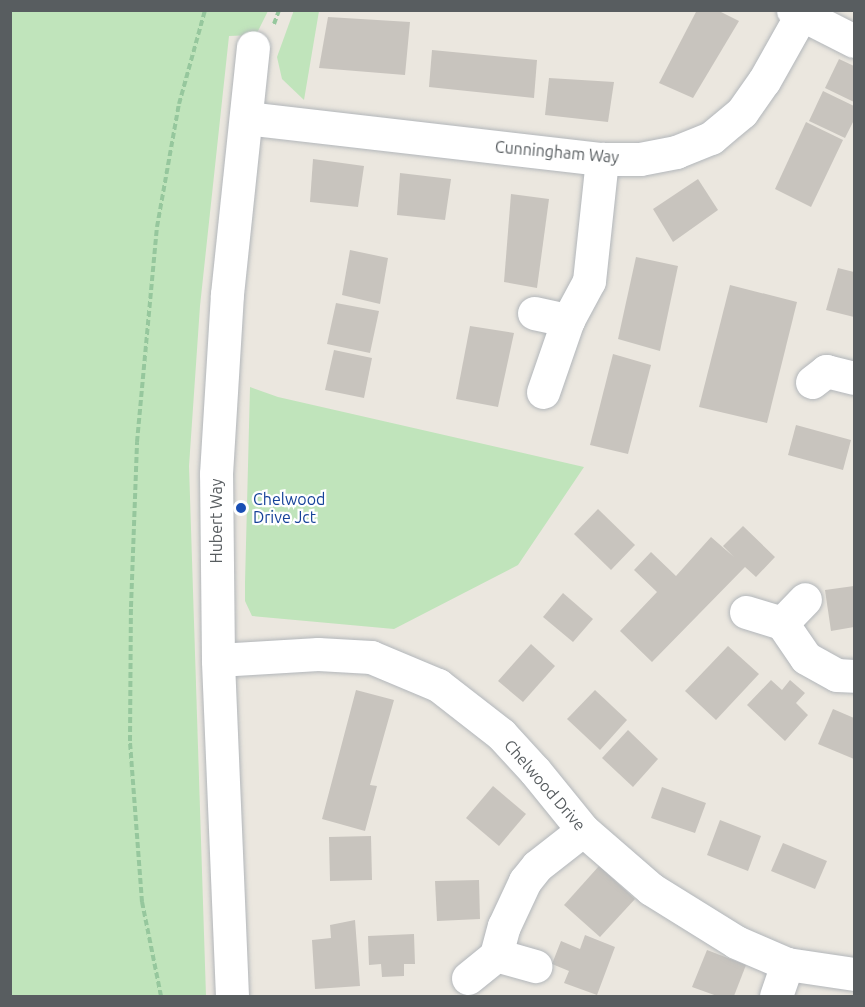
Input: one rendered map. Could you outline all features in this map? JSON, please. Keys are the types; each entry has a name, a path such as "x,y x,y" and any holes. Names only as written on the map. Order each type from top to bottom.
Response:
{"street":[{"path":"797,13 855,41"},
{"name":"Cunningham Way","path":"246,118 602,159 640,159 676,152 711,138 742,112 764,81 797,13"},
{"name":"Hubert Way","path":"232,996 218,660 215,520 219,395 253,47"},
{"path":"543,392 568,320 589,281 602,159"},
{"path":"534,313 568,320"},
{"path":"812,382 826,371 855,378"},
{"path":"782,623 805,599"},
{"path":"746,612 782,623 806,658 837,675 855,676"},
{"name":"Chelwood Drive","path":"218,660 318,654 371,657 438,685 501,734 535,771 583,830 651,889 736,942 787,964 855,974"},
{"path":"468,978 496,955 504,926 525,881 537,866 583,830"},
{"path":"496,955 535,966"},
{"path":"776,996 787,964"}],"path":[{"path":"161,996 142,902 130,741 131,607 137,442 158,226 179,104 205,10"}],"green space":[{"path":"294,10 319,11 304,100 282,79 277,57"},
{"path":"10,11 268,11 256,35 229,36 200,306 189,466 206,996 11,996"},
{"path":"250,387 278,397 584,467 518,565 394,629 252,616 245,601"}],"building":[{"path":"697,10 717,10 739,21 693,98 659,83"},
{"path":"328,17 410,22 405,75 319,68"},
{"path":"432,50 537,60 534,98 429,87"},
{"path":"839,59 854,66 854,102 825,88"},
{"path":"549,78 614,82 608,122 545,115"},
{"path":"823,91 854,106 854,120 845,138 809,121"},
{"path":"806,122 843,140 811,207 775,189"},
{"path":"313,159 364,166 358,207 310,202"},
{"path":"400,173 451,179 445,220 397,215"},
{"path":"698,179 718,210 673,242 653,209"},
{"path":"511,194 549,199 537,288 504,282"},
{"path":"350,250 388,258 380,304 342,295"},
{"path":"636,257 678,266 660,351 618,339"},
{"path":"838,268 854,272 854,317 826,310"},
{"path":"730,285 797,302 767,423 699,407"},
{"path":"336,303 379,311 370,353 327,344"},
{"path":"470,326 514,333 498,407 456,399"},
{"path":"334,350 372,358 364,398 325,390"},
{"path":"613,354 651,365 628,454 590,445"},
{"path":"796,425 851,440 843,470 788,455"},
{"path":"598,509 635,545 611,570 574,534"},
{"path":"743,526 775,557 756,577 745,567 652,662 620,631 657,592 634,570 651,552 676,576 711,537 734,557 723,546"},
{"path":"854,586 854,627 831,631 825,590"},
{"path":"563,593 593,619 573,642 543,617"},
{"path":"531,644 555,666 523,702 498,681"},
{"path":"728,646 759,674 716,720 685,691"},
{"path":"771,680 782,690 790,680 805,693 796,703 808,715 785,741 747,705"},
{"path":"356,690 394,700 370,785 377,786 365,831 322,819"},
{"path":"595,690 627,720 600,750 567,719"},
{"path":"833,709 854,718 854,759 818,744"},
{"path":"628,730 658,759 633,787 602,758"},
{"path":"493,786 526,814 499,846 466,818"},
{"path":"662,787 706,803 695,833 651,818"},
{"path":"720,820 761,836 748,871 707,855"},
{"path":"371,836 372,880 330,881 329,837"},
{"path":"783,843 827,861 815,889 771,871"},
{"path":"599,866 635,899 600,937 564,905"},
{"path":"479,880 480,919 437,921 435,881"},
{"path":"355,920 360,986 315,989 312,940 331,938 330,925"},
{"path":"414,934 415,964 404,964 404,976 382,977 381,964 369,965 368,936"},
{"path":"585,935 615,947 597,995 564,983 569,971 552,964 561,941 580,949"},
{"path":"707,950 746,965 734,996 717,996 692,987"}],"place":[{"name":"Chelwood Drive Jct","path":"241,508"}]}
